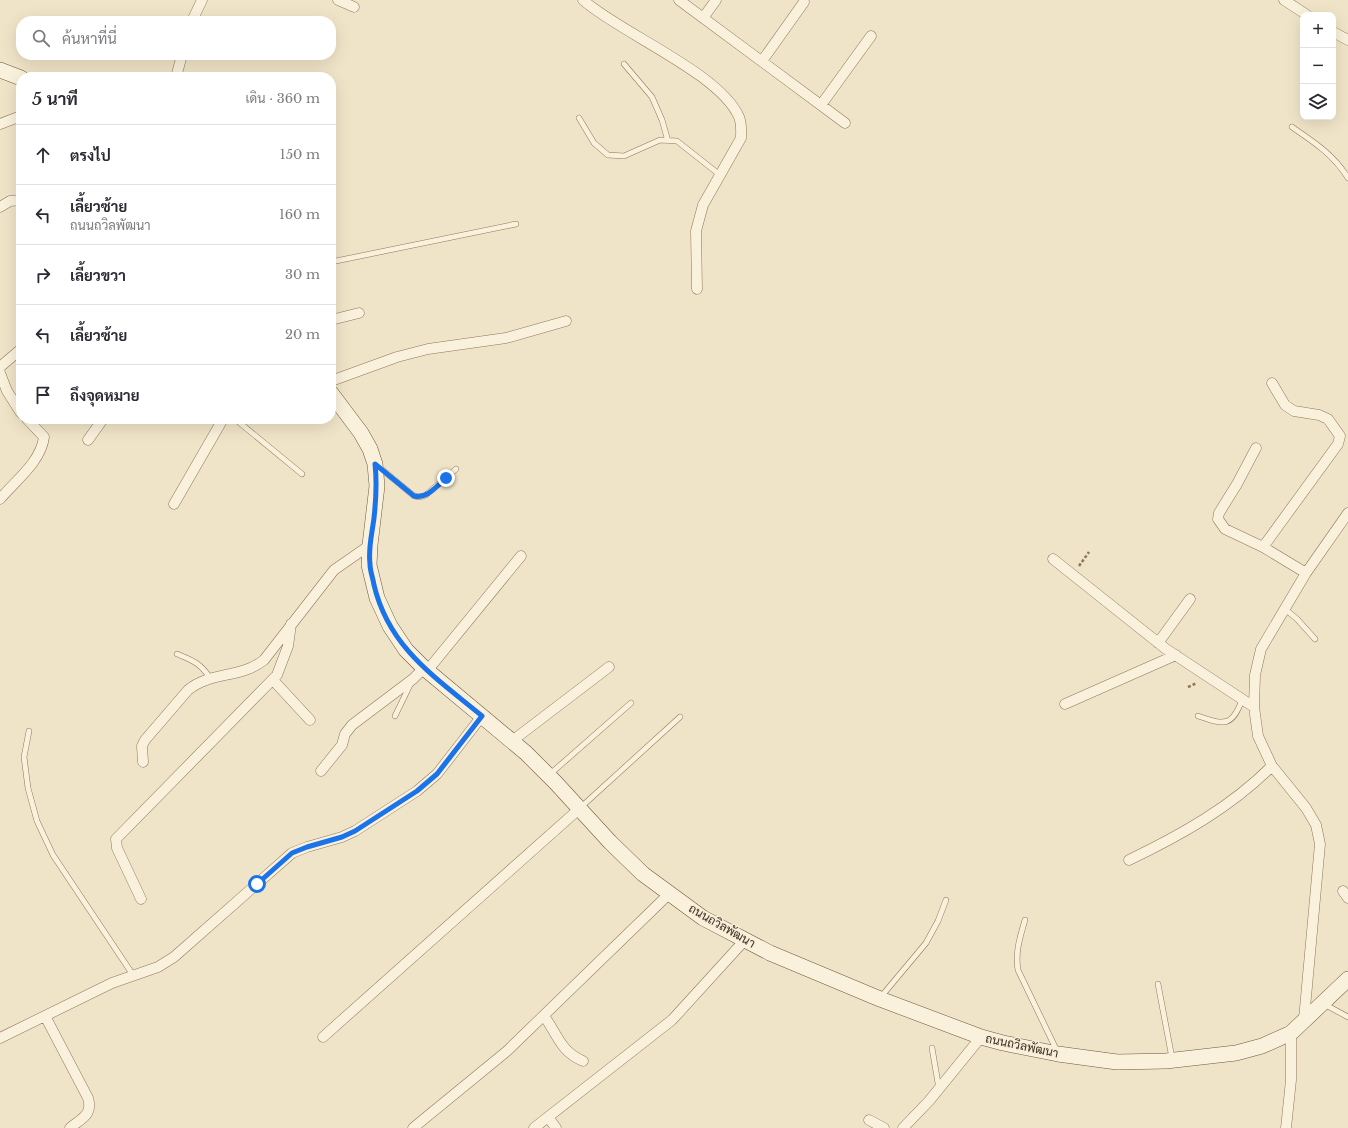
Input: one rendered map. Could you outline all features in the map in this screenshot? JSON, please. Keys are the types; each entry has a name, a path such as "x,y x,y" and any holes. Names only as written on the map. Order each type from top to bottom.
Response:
{"street":[{"path":"194,16 202,0"},
{"path":"338,0 354,7"},
{"path":"583,0 698,74 734,108 740,122 741,138 703,205 696,231 697,289"},
{"path":"679,0 845,123"},
{"path":"703,18 716,0"},
{"path":"1284,0 1302,12"},
{"path":"762,61 804,2"},
{"path":"1336,34 1348,40"},
{"path":"821,105 872,36"},
{"path":"177,72 181,60"},
{"path":"0,70 16,76"},
{"path":"0,124 16,118"},
{"path":"0,207 10,201 16,200"},
{"path":"336,319 359,313"},
{"path":"336,379 397,357 428,348 506,338 566,321"},
{"path":"0,367 16,353"},
{"path":"0,374 7,391 16,405"},
{"path":"1263,547 1338,444 1340,436 1328,420 1319,416 1294,411 1285,405 1272,383"},
{"name":"ถนนถวิลพัฒนา","path":"336,400 361,433 370,449 375,464 377,486 370,545 370,565 377,598 390,626 402,644 426,670 482,716 549,776 578,809 643,874 702,918 744,941 880,998 981,1037 1058,1054 1118,1062 1173,1060 1236,1053 1262,1046 1291,1033 1304,1019 1348,979"},
{"path":"0,499 38,456 44,437 32,424"},
{"path":"88,440 99,424"},
{"path":"174,504 220,424"},
{"path":"1256,448 1237,484 1219,513 1218,519 1225,529 1263,547 1306,573"},
{"path":"1304,1019 1320,844 1316,826 1306,808 1272,766 1258,736 1254,707 1255,675 1261,648 1306,573 1348,513"},
{"path":"143,762 142,746 145,740 188,690 197,683 245,671 255,667 264,660 334,570 370,545"},
{"path":"321,771 342,745 345,734 352,725 426,670 521,556"},
{"path":"1053,560 1158,643 1254,707"},
{"path":"1158,643 1190,599"},
{"path":"141,899 117,848 116,839 272,680 284,662 292,624"},
{"path":"1065,704 1176,655"},
{"path":"512,742 609,667"},
{"path":"272,680 310,720"},
{"path":"0,1038 112,982 158,967 174,957 292,853 342,837 355,831 417,791 437,774 482,716"},
{"path":"1129,860 1175,838 1233,800 1272,766"},
{"path":"323,1037 578,809"},
{"path":"413,1128 507,1051 670,893"},
{"path":"534,1128 672,1020 744,941"},
{"path":"45,1016 88,1098 90,1106 88,1113 70,1128"},
{"path":"544,1016 554,1029 563,1049 572,1056 583,1061"},
{"path":"1286,1128 1291,1080 1291,1033"},
{"path":"903,1128 939,1090 981,1037"},
{"path":"548,1117 556,1128"},
{"path":"869,1120 884,1128"}],"lane":[{"path":"624,64 652,97 662,120 668,140"},
{"path":"579,118 594,143 608,155 624,156 660,140 677,141 720,175"},
{"path":"1292,127 1324,149 1342,168 1348,178"},
{"path":"336,261 516,224"},
{"path":"241,424 302,474"},
{"path":"375,464 414,496 420,497 426,495 456,469"},
{"path":"1285,609 1298,619 1315,639"},
{"path":"176,654 195,661 202,667 211,679"},
{"path":"394,716 413,679"},
{"path":"1198,716 1217,723 1232,720 1237,714 1242,700"},
{"path":"549,776 631,703"},
{"path":"578,809 680,717"},
{"path":"29,731 24,757 28,788 38,821 53,856 133,975"},
{"path":"880,998 926,943 938,921 946,900"},
{"path":"1025,920 1018,940 1016,960 1018,970 1058,1054"},
{"path":"1158,984 1173,1060"},
{"path":"1321,1003 1348,1017"},
{"path":"932,1048 939,1090"}],"path":[{"path":"1072,574 1089,552"}],"route":[{"path":"257,884 292,853 342,837 355,831 417,791 437,774 482,716 424,668 406,650 390,626 377,598 370,565 370,545 377,486 375,464 414,496 420,497 426,495 446,478"}]}
